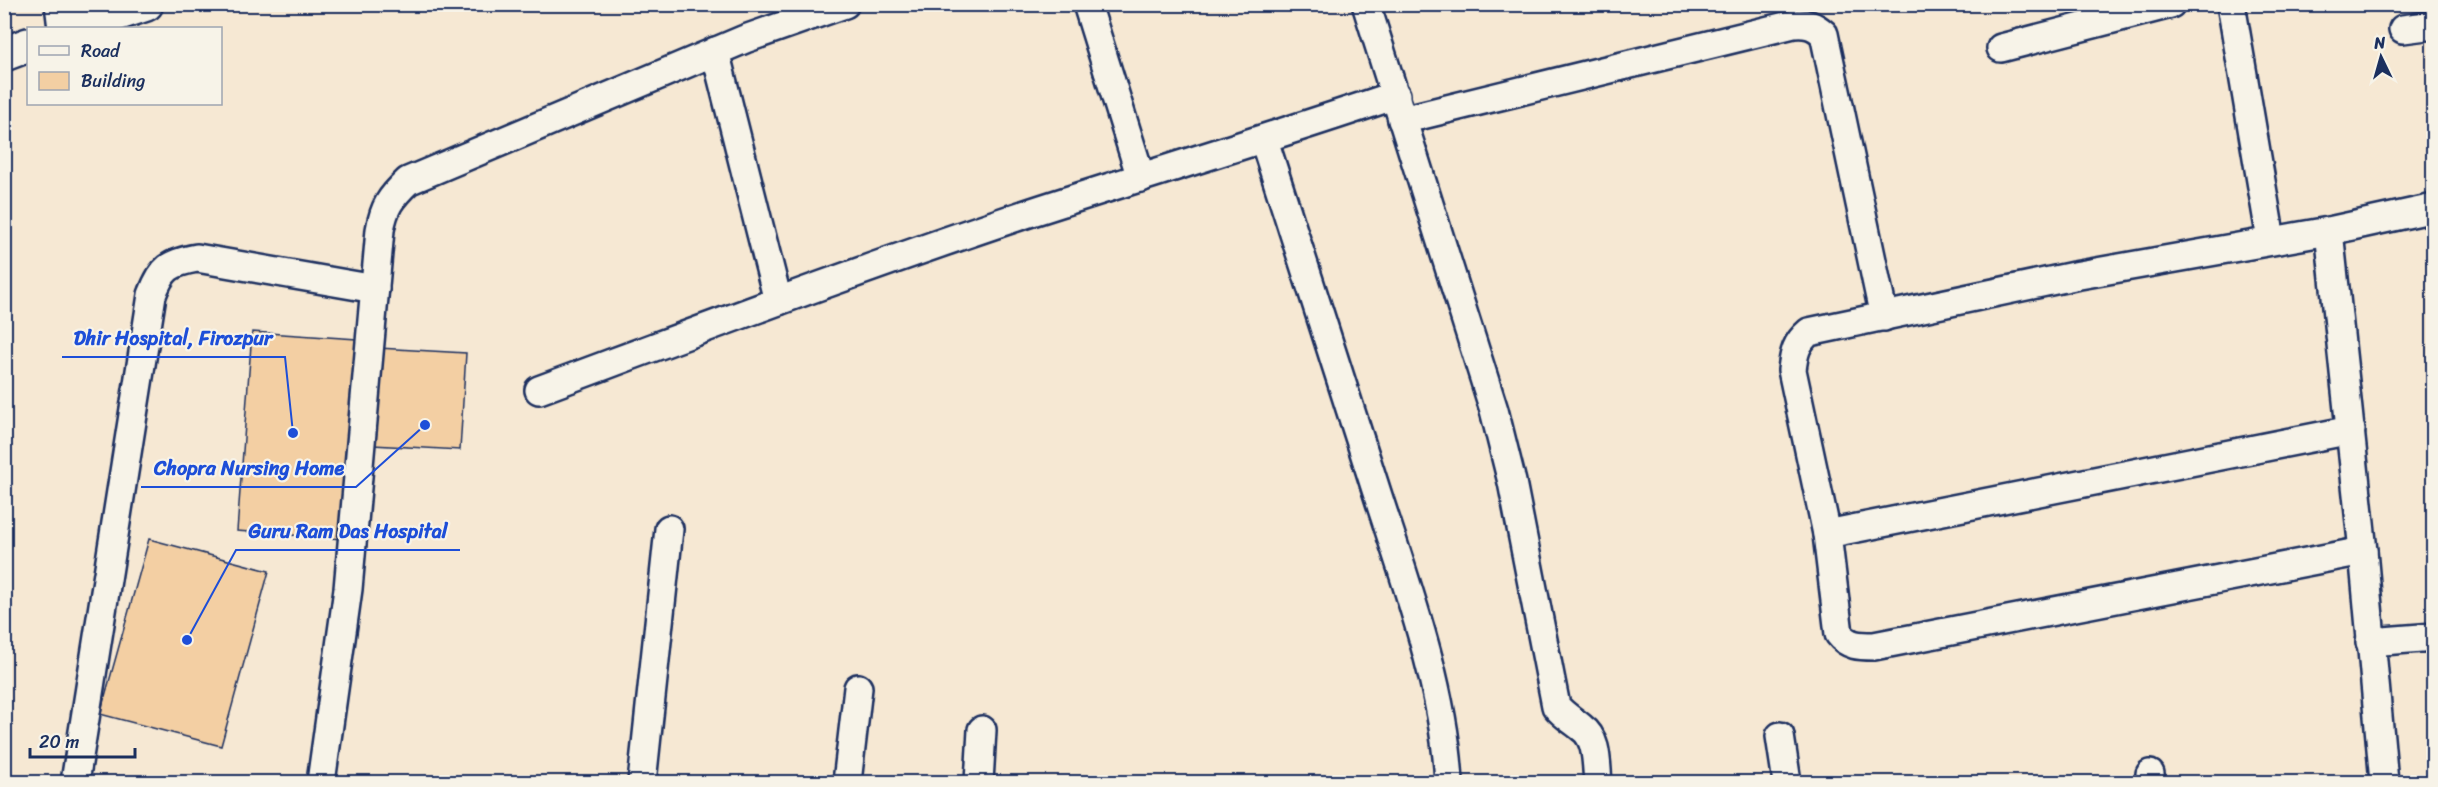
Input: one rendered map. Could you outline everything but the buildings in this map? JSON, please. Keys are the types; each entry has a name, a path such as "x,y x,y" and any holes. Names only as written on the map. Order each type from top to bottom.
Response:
{"street":[{"path":"59,4 62,27"},
{"path":"77,27 146,4"},
{"path":"321,783 348,589 383,210 395,193 408,181 715,51 845,4"},
{"path":"1087,4 1141,178"},
{"path":"1366,4 1494,410 1512,482 1556,706 1563,715 1589,734 1593,743 1598,783"},
{"path":"2001,48 2171,4"},
{"path":"2231,4 2271,240"},
{"path":"539,390 778,301 1032,212 1264,140 1399,108 1806,23 1816,27 1824,34 1884,317"},
{"path":"2403,29 2433,25"},
{"path":"4,54 27,45"},
{"path":"715,51 778,301"},
{"path":"1264,140 1413,605 1439,706 1448,760 1449,783"},
{"path":"2363,551 1874,646 1854,645 1845,641 1839,634 1827,534 1792,370 1794,352 1799,341 1809,332 2074,276 2329,231 2433,208"},
{"path":"2329,231 2351,430 2384,783"},
{"path":"75,783 152,295 160,275 176,262 197,258 375,289"},
{"path":"1827,534 2351,430"},
{"path":"642,783 669,529"},
{"path":"2370,642 2433,637"},
{"path":"847,783 858,688"},
{"path":"980,783 982,730"},
{"path":"1780,736 1787,783"}],"place":[{"name":"Chopra Nursing Home","path":"425,425"},
{"name":"Dhir Hospital, Firozpur","path":"293,433"},
{"name":"Guru Ram Das Hospital","path":"187,640"}]}
